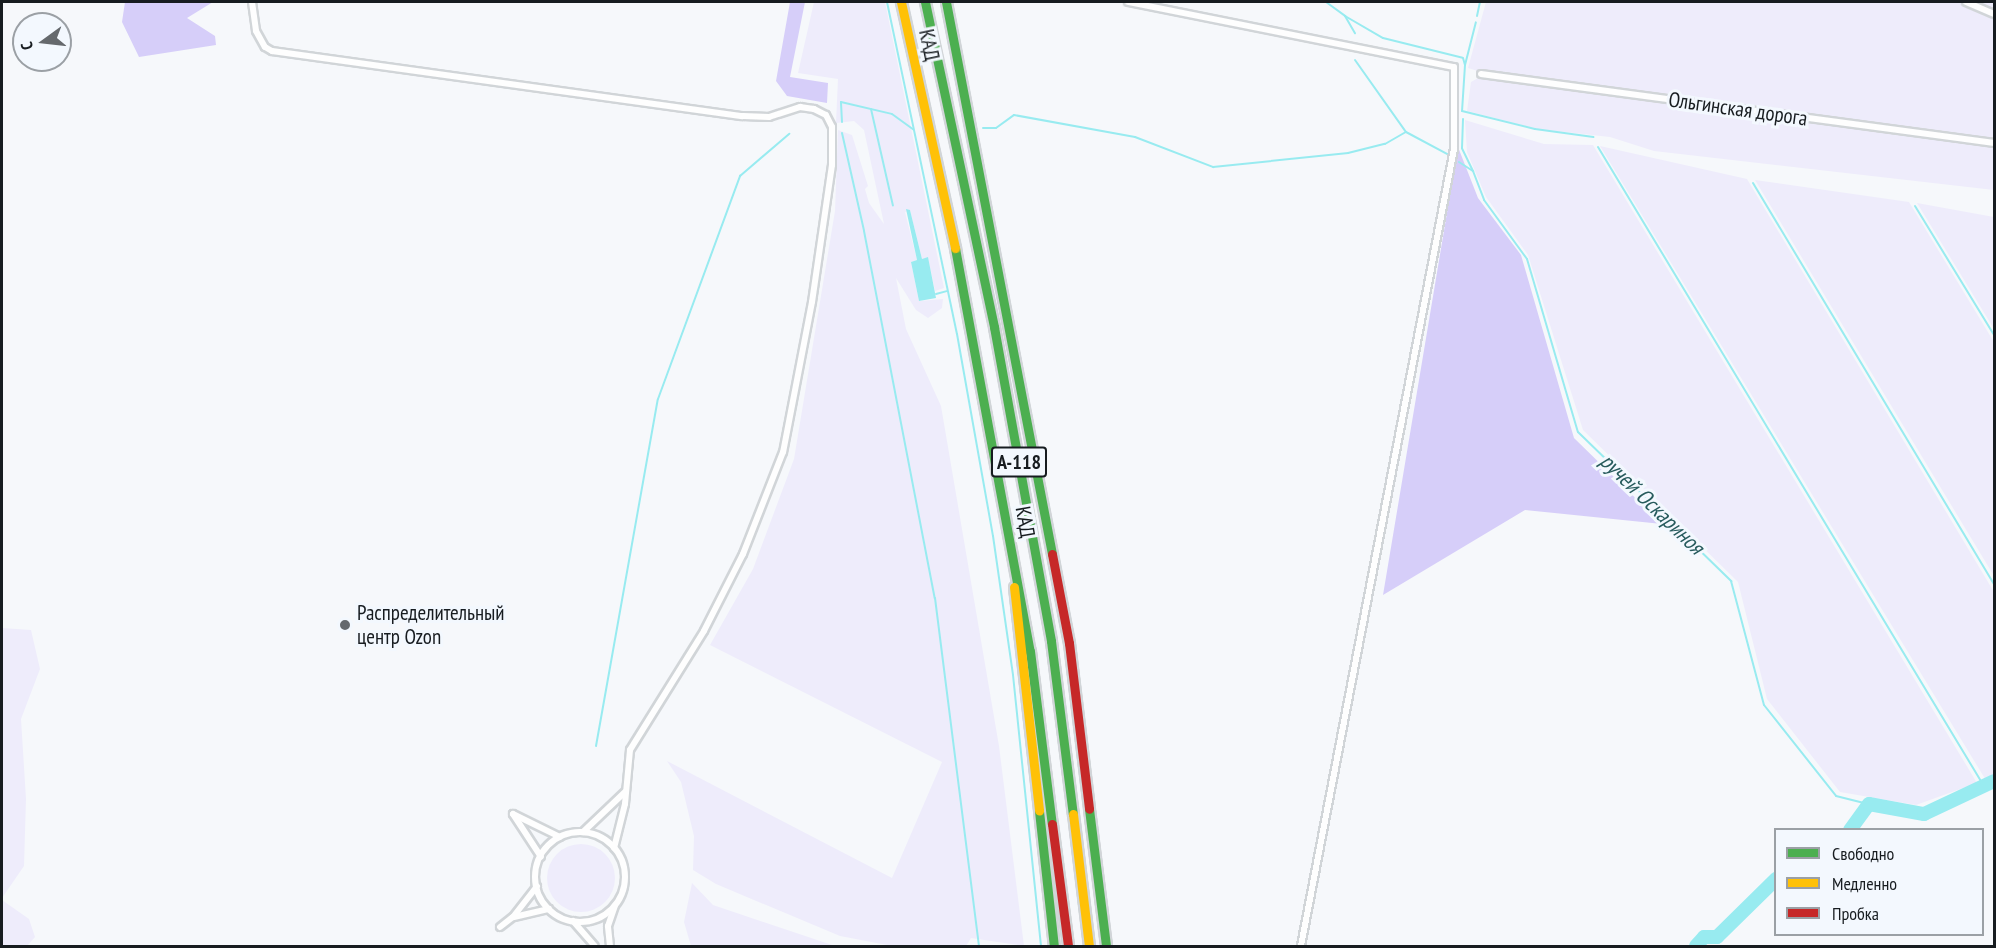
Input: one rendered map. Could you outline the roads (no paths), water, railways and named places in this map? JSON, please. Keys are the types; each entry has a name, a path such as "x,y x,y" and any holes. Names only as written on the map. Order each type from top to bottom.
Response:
{"main road":[{"name":"КАД","path":"901,2 969,314 1009,537 1029,651 1068,946"},
{"name":"КАД","path":"925,2 994,327 1051,641 1089,946"},
{"path":"946,2 1069,643 1106,946"},
{"path":"1009,537 1054,946"}],"street":[{"path":"252,2 256,31 265,47 272,51 743,116 769,117 800,107 814,109 826,115 832,127 832,165 812,302 783,452 743,554 704,631 630,750 625,792 614,848"},
{"path":"1128,2 1454,67 1454,149 1301,946"},
{"path":"1966,2 1995,15"},
{"name":"Ольгинская дорога","path":"1481,74 1995,143"},
{"path":"500,927 513,917 537,886 541,857 560,837 583,832 625,792"},
{"path":"541,857 513,814 560,837"},
{"path":"583,832 605,840 614,848 625,870 622,894 608,926 610,946"},
{"path":"537,886 549,909 573,921 594,946"},
{"path":"573,921 597,919 616,905"},
{"path":"513,917 549,909"}],"water":[{"path":"906,209 910,210 922,259 928,257 936,298 919,301 911,262 917,260"}],"waterway":[{"path":"887,2 957,334 993,536 1013,675 1041,946"},
{"name":"ручей Оскариноя","path":"1326,2 1345,16 1355,33"},
{"path":"1477,16 1480,2"},
{"path":"1345,16 1383,38 1463,58 1465,65 1476,22"},
{"name":"ручей Оскариноя","path":"1355,60 1406,132 1447,154"},
{"path":"1465,65 1462,111 1535,129 1593,137"},
{"path":"842,122 841,102 892,114 913,129"},
{"path":"871,109 893,206"},
{"path":"983,128 996,128 1014,115 1135,137 1213,167 1348,153 1385,144 1406,132"},
{"name":"ручей Оскариноя","path":"1459,162 1473,171 1462,148 1463,119"},
{"path":"842,133 864,231 935,598 979,946"},
{"path":"596,746 658,399 740,176 789,134"},
{"path":"1598,147 1984,786"},
{"name":"ручей Оскариноя","path":"1473,171 1484,200 1527,259 1578,432 1731,581 1764,705 1836,796 1869,804"},
{"path":"1753,183 1994,584"},
{"path":"1915,206 1994,335"},
{"path":"936,294 947,291"},
{"path":"1851,828 1869,804 1924,814 1994,781"},
{"path":"1696,946 1704,937 1717,937 1774,881"}],"place":[{"name":"Распределительный центр Ozon","path":"345,625"}]}
